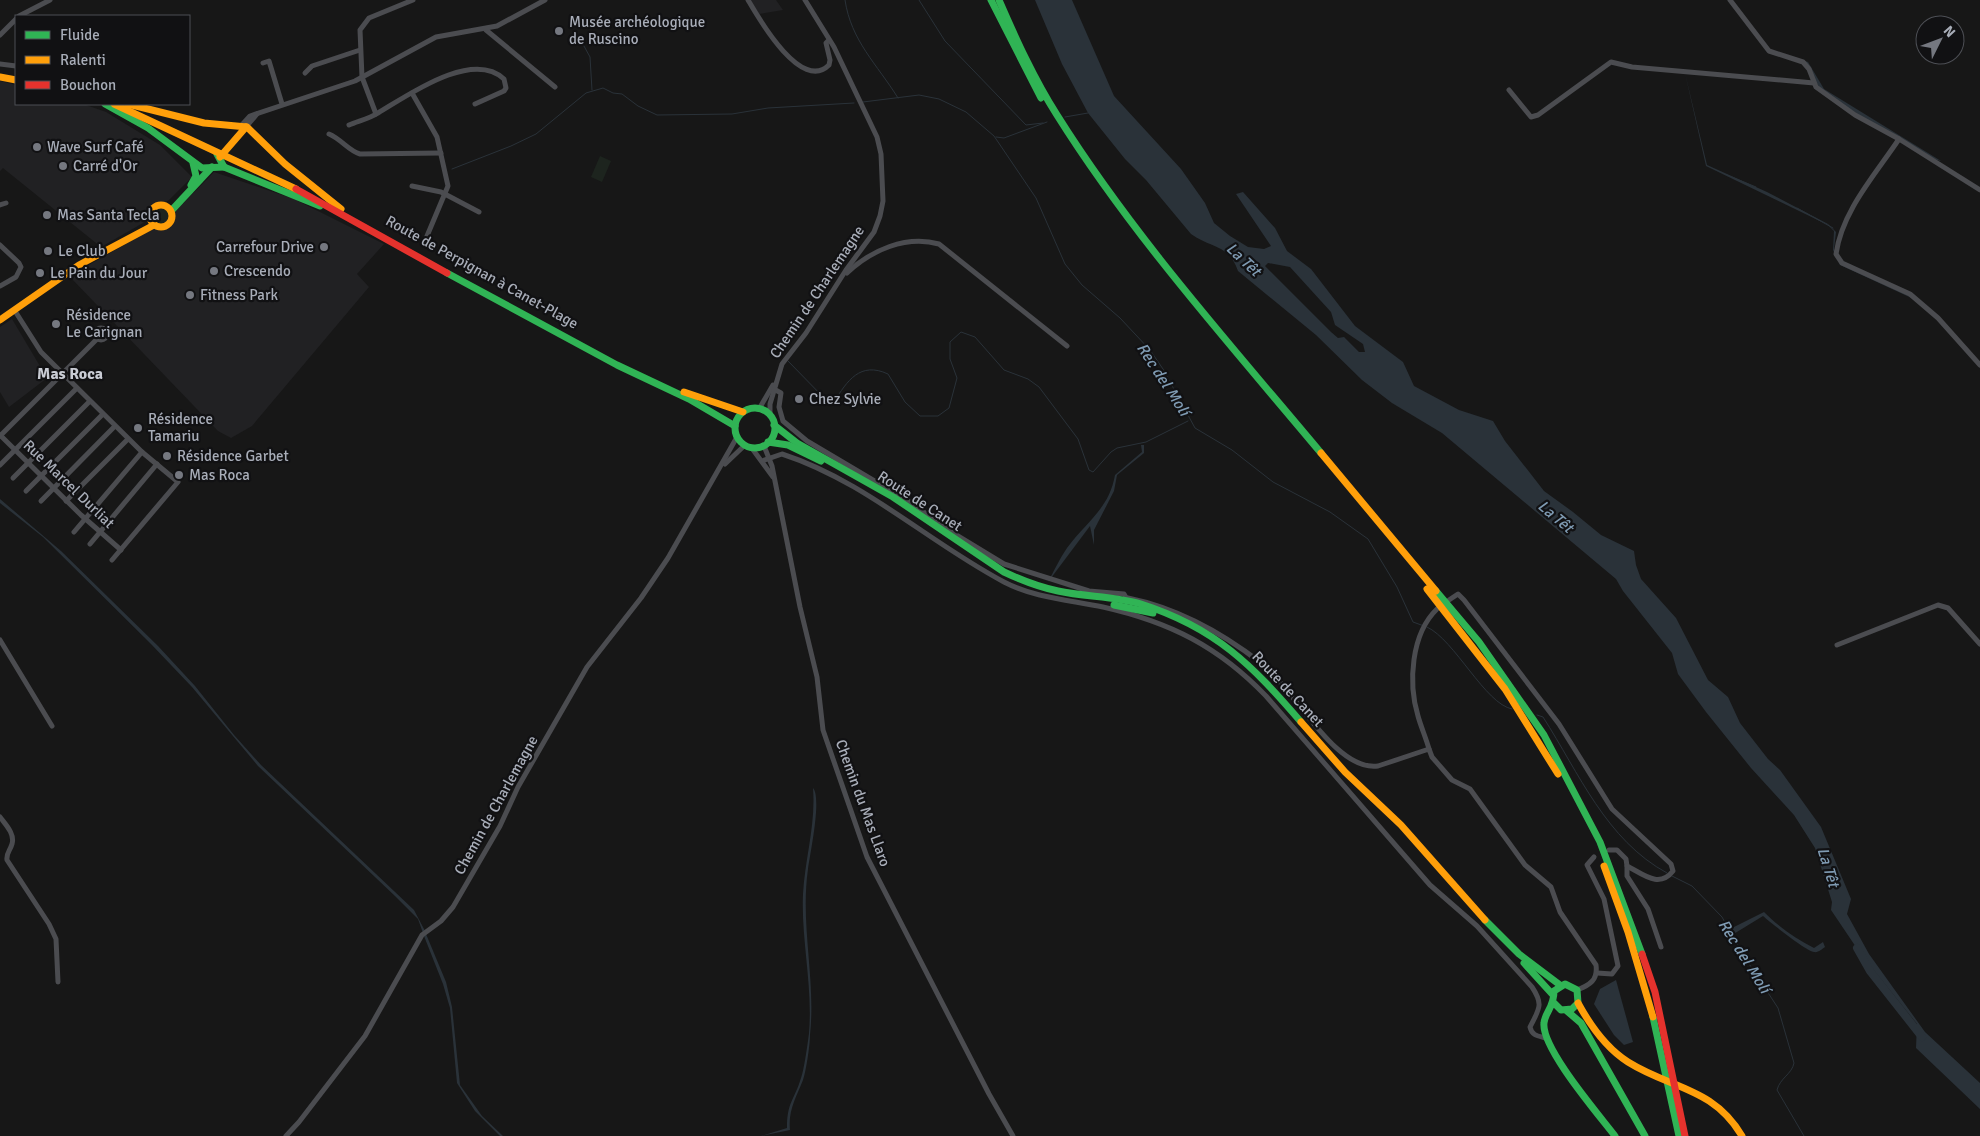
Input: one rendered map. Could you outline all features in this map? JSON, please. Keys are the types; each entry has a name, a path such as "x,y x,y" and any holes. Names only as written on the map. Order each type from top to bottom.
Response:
{"main road":[{"path":"991,0 1040,96 1102,193 1161,268 1469,641 1505,689 1540,743 1585,826 1625,921 1655,1019 1678,1136"},
{"path":"999,0 1017,40 1056,114 1107,190 1200,309 1479,642 1544,735 1600,842 1631,920 1655,992 1685,1136"},
{"path":"0,73 15,75"},
{"path":"0,77 15,80"},
{"path":"107,105 148,128 193,162 208,169 224,167 359,223"},
{"path":"116,105 212,146"},
{"path":"123,105 212,146"},
{"path":"131,105 236,132 292,170 341,208"},
{"path":"168,209 208,169 236,132"},
{"name":"Route de Perpignan à Canet-Plage","path":"212,146 312,197 519,314 617,365 689,399 735,426"},
{"path":"218,156 224,167"},
{"name":"Route de Perpignan à Canet-Plage","path":"232,156 341,208 519,311 609,358 684,392 743,412"},
{"path":"190,187 196,176 193,162"},
{"path":"168,209 208,169"},
{"path":"152,222 151,212 155,207 168,209"},
{"path":"152,222 160,227 168,225 172,218 168,209"},
{"path":"0,320 79,265 145,228 152,222"},
{"path":"759,409 770,416 774,424 773,434 766,444 748,446 737,437 735,426 743,412 759,409"},
{"name":"Route de Canet","path":"774,424 797,443 893,497 970,551 1004,572 1024,581 1058,591 1127,600 1163,612 1212,636 1245,661 1282,699 1345,772 1401,825 1462,895 1519,954 1560,985"},
{"name":"Route de Canet","path":"766,444 775,441 783,443 845,474 913,514 968,554 1002,575 1058,594 1156,613 1190,628 1225,649 1257,677 1338,769 1388,815 1447,885 1553,999"},
{"path":"1615,1136 1561,1065 1546,1038 1544,1023 1560,985 1570,984 1577,990 1578,1003 1612,1049 1625,1060 1689,1090 1721,1108 1736,1125 1742,1136"},
{"path":"1553,999 1564,1010 1572,1013 1581,1023 1645,1136"},
{"path":"1546,1038 1550,1017 1578,1003"}],"street":[{"path":"21,15 50,0"},
{"path":"376,114 362,77 360,30 369,18 413,0"},
{"path":"236,132 255,115 268,108 362,77 436,37 486,30 545,0"},
{"path":"748,0 775,44 808,70 817,70 829,65 830,60 826,43 829,40"},
{"name":"Chemin de Charlemagne","path":"759,409 773,388 782,364 806,333 874,232 883,201 881,154 870,123 829,40 805,0"},
{"path":"1730,0 1769,50 1803,62 1809,69 1816,87 1855,115 1899,139 1980,190"},
{"path":"0,35 15,19"},
{"path":"486,30 555,87"},
{"path":"305,73 312,66 360,50"},
{"path":"263,63 268,61 282,104"},
{"path":"1509,90 1531,117 1538,115 1611,62 1632,67 1814,83"},
{"path":"0,64 15,66"},
{"path":"349,125 376,114 412,93 444,78 479,69 490,70 504,79 506,88 504,91 475,104"},
{"path":"412,93 434,130 448,186 427,242"},
{"path":"328,134 341,140 352,150 360,154 441,153"},
{"path":"1899,139 1846,218 1838,238 1836,254 1842,263 1910,294 1938,318 1980,365"},
{"path":"412,186 446,195 479,212"},
{"path":"0,205 6,203"},
{"path":"840,280 875,251 910,242 926,241 939,244 1067,346"},
{"path":"0,245 21,267 16,277 0,286"},
{"path":"15,311 41,352 128,439 178,482 112,560"},
{"path":"0,435 97,338"},
{"path":"0,465 77,388"},
{"path":"773,388 781,393 779,406 783,421 802,437 910,502 988,555 1004,564 1046,579 1089,591 1124,594 1127,600 1170,609 1193,620 1261,663 1284,686 1332,743 1359,763 1370,767 1378,766 1429,750"},
{"name":"Chemin de Charlemagne","path":"770,416 773,388"},
{"path":"13,478 90,401"},
{"path":"26,491 102,414"},
{"path":"41,501 115,426"},
{"name":"Rue Marcel Durliat","path":"0,435 66,501 121,550"},
{"name":"Chemin de Charlemagne","path":"286,1136 299,1122 365,1036 424,933 441,921 453,907 500,826 518,788 587,667 662,566 737,437"},
{"path":"66,501 128,439"},
{"name":"Chemin du Mas Llaro","path":"766,444 800,607 817,677 823,730 866,857 989,1094 1014,1136"},
{"path":"748,446 762,461 774,480"},
{"name":"Chemin de Charlemagne","path":"717,474 727,461 748,446"},
{"path":"74,532 142,452"},
{"path":"762,461 782,454 823,470 882,502 972,563 1030,593 1146,618 1215,650 1266,696 1430,884 1476,926 1532,987 1539,998 1540,1004 1530,1031 1535,1036 1546,1038"},
{"path":"90,544 157,464"},
{"path":"1449,600 1458,594 1464,600 1559,724 1612,809 1671,864 1672,872 1667,879 1661,881 1627,866"},
{"path":"1837,645 1938,605 1948,608 1980,644"},
{"path":"1437,609 1427,618 1421,631 1414,674 1414,696 1429,750 1432,757 1452,780 1470,789 1525,865 1550,887 1560,912 1596,964 1597,974 1594,981 1577,990"},
{"path":"0,640 52,726"},
{"path":"0,817 12,834 12,843 6,857 7,860 49,924 56,939 58,982"},
{"path":"1609,850 1617,850 1622,853 1627,866 1626,876 1630,884 1642,896 1661,947"},
{"path":"1594,857 1587,865 1604,899 1618,966 1612,974 1597,974"}],"shaded area":[{"path":"750,0 776,0 783,10 759,14"},
{"name":"Carré d'Or","path":"0,81 15,85 15,105 86,105 106,112 160,145 192,177 169,200 159,205 150,215 150,219 101,247 3,168 0,171"},
{"path":"600,156 611,161 602,182 591,177"},
{"path":"214,172 294,199 384,244 357,274 369,287 252,426 231,438 218,431 72,279 87,266 172,218 172,215"},
{"path":"161,205 169,208 172,216 169,224 161,227 153,224 150,216 153,208"},
{"path":"12,319 47,378 9,407 0,392 0,327"}],"water":[{"path":"1035,0 1072,0 1114,96 1181,169 1205,203 1214,223 1248,247 1264,249 1271,246 1236,194 1243,192 1275,228 1287,251 1311,269 1355,326 1403,362 1414,386 1459,410 1493,421 1505,441 1544,491 1601,535 1634,551 1641,579 1676,618 1708,680 1728,697 1740,723 1768,759 1780,770 1821,827 1851,899 1847,914 1869,954 1925,1032 1980,1083 1980,1109 1916,1048 1917,1024 1860,953 1831,910 1832,902 1815,848 1794,815 1751,768 1706,712 1678,674 1672,653 1623,591 1616,579 1442,433 1392,403 1362,380 1316,335 1238,271 1230,256 1224,251 1191,234 1146,180 1125,159 1088,113 1062,64","holes":["1268,263 1290,267 1331,312 1335,325 1363,344 1365,352 1359,352 1344,337 1338,338 1331,332 1265,266"]},
{"path":"1802,60 1808,62 1824,89 1941,161 1901,141 1828,94 1820,88"},
{"path":"1685,73 1707,165 1767,192 1828,224 1836,232 1834,249 1841,264 1895,287 1918,301 1840,265 1833,250 1834,231 1828,225 1706,166"},
{"path":"1141,445 1144,445 1144,453 1117,475 1114,491 1094,530 1094,545 1090,526 1048,582 1067,548 1108,497 1115,475 1142,452"},
{"path":"0,499 61,551 158,646 195,686 261,765 414,910 425,931 423,933 418,919 258,766 192,687 151,644 43,537 0,503"},
{"path":"813,788 816,814 806,890 811,994 808,1058 803,1080 791,1110 790,1130 761,1136 787,1128 790,1107 802,1074 807,1049 810,1015 803,894 812,828"},
{"path":"1764,912 1781,927 1807,944 1814,948 1823,942 1825,947 1820,951 1814,952 1804,947 1763,916 1732,935 1731,932 1734,927"},
{"path":"426,934 446,982 452,1007 460,1085 482,1116 503,1136 500,1136 475,1111 457,1083 450,1008 443,984 424,936"},
{"path":"1616,980 1633,1042 1624,1045 1614,1035 1594,1004 1600,989"}],"waterway":[{"name":"Rec del Molí","path":"845,0 848,15 859,40 898,98"},
{"path":"919,0 945,41 1026,125 1043,123"},
{"path":"579,37 590,57 592,90"},
{"path":"452,169 536,134 586,93 603,88 613,93 622,94 638,106 657,115 732,114 768,108 854,103"},
{"name":"Rec del Molí","path":"863,102 919,95 939,99 966,112 994,136 1036,198 1065,264 1082,285 1120,318 1150,350 1163,369 1195,428 1232,450 1273,482 1330,512 1368,539 1397,587 1413,622 1424,626"},
{"path":"1065,117 1088,113"},
{"path":"996,137 1004,138 1047,122"},
{"path":"1727,175 1756,187"},
{"path":"1797,208 1833,228"},
{"path":"788,361 828,402 834,402 849,380 855,375 870,370 878,371 888,374 905,402 920,416 938,416 949,408 957,378 950,359 950,342 961,332 975,337 1004,370 1028,379 1039,387 1078,439 1089,470 1093,472 1117,448 1146,442 1188,421"},
{"name":"Rec del Molí","path":"1427,627 1438,634 1491,696 1502,705 1512,709"},
{"name":"Rec del Molí","path":"1537,715 1543,717 1610,824 1627,843 1667,873"},
{"name":"Rec del Molí","path":"1670,875 1692,886 1722,917 1742,953 1778,1008 1794,1063 1777,1090 1804,1136"},
{"name":"La Têt","path":"1857,948 1870,971 1922,1037"}],"traffic: fast":[{"path":"991,0 1041,98"},
{"path":"999,0 1041,87 1086,160 1183,288 1321,453"},
{"path":"107,105 148,128 202,168 224,167"},
{"path":"217,154 224,167 320,206"},
{"path":"191,185 196,176 193,163"},
{"path":"171,211 212,167"},
{"path":"447,273 617,365 689,399 735,426"},
{"path":"755,408 769,414 775,428 769,442 755,448 741,442 735,428 741,414 755,408"},
{"path":"774,425 797,443 893,497 1004,572 1030,583 1068,593 1121,599 1141,604 1191,625 1212,637 1249,666 1301,722"},
{"path":"768,442 788,445 821,461"},
{"path":"1436,591 1479,642 1544,735 1600,842 1642,954"},
{"path":"1114,605 1153,613"},
{"path":"1485,920 1519,954 1560,985"},
{"path":"1524,963 1553,995"},
{"path":"1554,1003 1561,1010 1572,1009 1578,1003 1577,990 1565,984 1554,991 1553,1002 1544,1023 1546,1034 1552,1048 1572,1081 1615,1136"},
{"path":"1567,1011 1581,1023 1645,1136"},
{"path":"1653,1017 1679,1136"}],"traffic: slow":[{"path":"0,77 15,80"},
{"path":"116,105 296,189"},
{"path":"132,105 204,123 247,127 285,164 341,209"},
{"path":"220,157 246,127"},
{"path":"161,205 169,208 172,216 169,224 161,227 153,224 150,216 153,208 161,205"},
{"path":"0,320 79,265 154,225"},
{"path":"684,392 743,412"},
{"path":"1321,453 1436,591"},
{"path":"1427,589 1505,689 1558,774"},
{"path":"1301,722 1345,772 1401,825 1485,920"},
{"path":"1604,866 1628,932 1653,1017"},
{"path":"1578,1003 1599,1036 1620,1056 1644,1071 1705,1098 1731,1120 1742,1136"}],"traffic: jam":[{"path":"296,189 447,273"},
{"path":"1642,954 1655,992 1685,1136"}],"place":[{"name":"Musée archéologique de Ruscino","path":"559,31"},
{"name":"Wave Surf Café","path":"37,147"},
{"name":"Carré d'Or","path":"63,166"},
{"name":"Mas Santa Tecla","path":"47,215"},
{"name":"Carrefour Drive","path":"324,247"},
{"name":"Le Club","path":"48,251"},
{"name":"Crescendo","path":"214,271"},
{"name":"Le Pain du Jour","path":"40,273"},
{"name":"Fitness Park","path":"190,295"},
{"name":"Résidence Le Carignan","path":"56,324"},
{"name":"Chez Sylvie","path":"799,399"},
{"name":"Résidence Tamariu","path":"138,428"},
{"name":"Résidence Garbet","path":"167,456"},
{"name":"Mas Roca","path":"179,475"}],"district":[{"name":"Mas Roca","path":"70,373"}]}
